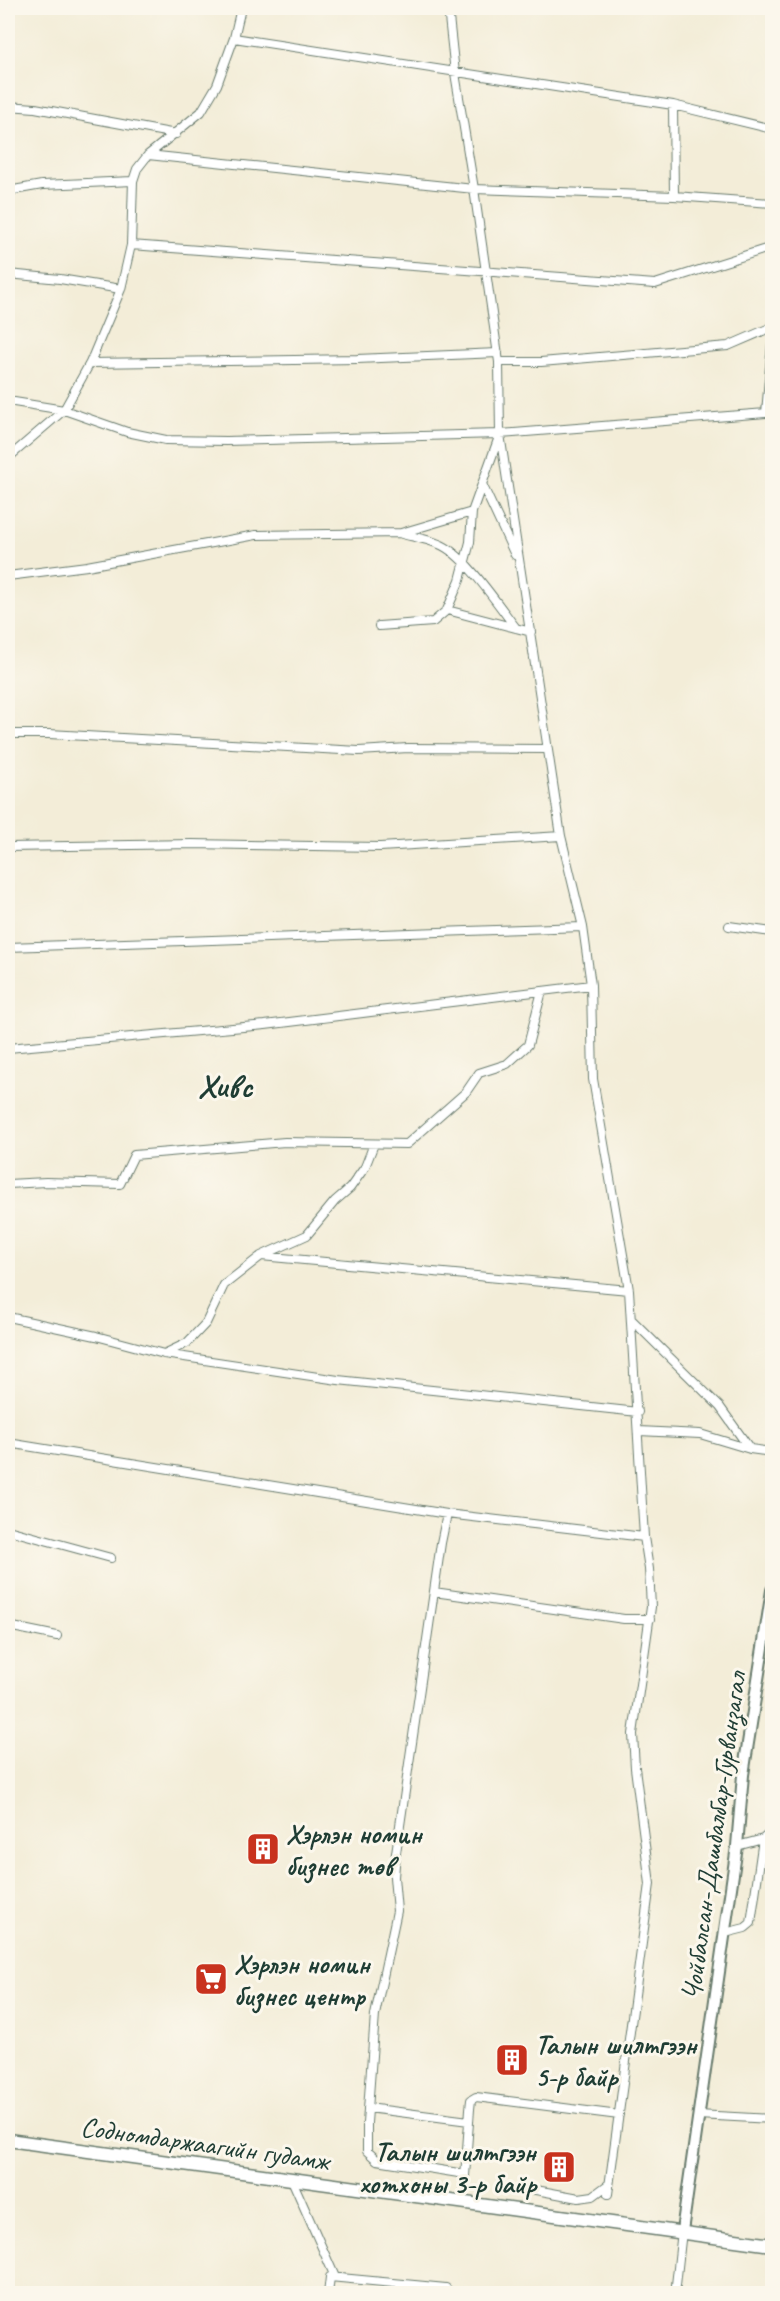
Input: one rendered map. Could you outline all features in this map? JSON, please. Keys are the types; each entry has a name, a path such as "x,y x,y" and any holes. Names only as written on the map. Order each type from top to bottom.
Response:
{"main road":[{"name":"Содномдаржаагийн гудамж","path":"8,2140 772,2245"}],"street":[{"path":"8,458 64,410 90,363 121,289 131,245 133,181 137,169 148,155 201,112 217,85 234,38 241,8"},
{"path":"448,8 455,73 498,353 500,434 561,836 582,927 591,985 593,1079 629,1290 638,1412 644,1537 649,1569 650,1619 633,1734 635,1768 650,1884 608,2194"},
{"path":"234,38 673,105 772,129"},
{"path":"673,105 674,196"},
{"path":"8,106 35,108 176,134"},
{"path":"148,155 474,189 772,202"},
{"path":"8,191 42,185 133,181"},
{"path":"131,245 655,284 772,247"},
{"path":"8,274 60,279 121,289"},
{"path":"499,362 541,362 728,346 772,327"},
{"path":"8,401 64,410 127,432 166,440 226,441 500,434 766,412 772,343"},
{"path":"90,363 357,359 498,353"},
{"path":"379,626 433,622 447,610 470,542 472,512 500,434"},
{"path":"482,484 520,564"},
{"path":"8,576 87,566 256,535 401,533 472,512"},
{"path":"401,533 440,544 450,550 464,563 516,628"},
{"path":"447,610 531,632"},
{"path":"8,734 49,734 359,751 428,748 548,749"},
{"path":"8,847 192,844 380,847 561,836"},
{"path":"729,926 772,932"},
{"path":"8,947 582,927"},
{"path":"8,1048 265,1025 591,985"},
{"path":"8,1184 46,1182 120,1184 134,1155 285,1142 407,1144 466,1092 479,1073 507,1064 528,1045 542,991"},
{"path":"164,1354 188,1343 206,1323 224,1285 261,1256 307,1235 360,1174 374,1144"},
{"path":"261,1256 629,1290"},
{"path":"8,1317 96,1336 164,1354 338,1380 638,1412"},
{"path":"631,1319 720,1407 750,1449"},
{"path":"639,1431 700,1434 750,1449 772,1452"},
{"path":"8,1443 447,1514 644,1537"},
{"path":"447,1514 396,1853 394,1876 397,1911 375,2015 367,2151 377,2160 465,2174"},
{"path":"8,1530 111,1558"},
{"name":"Чойбалсан-Дашбалбар-Гурванзагал","path":"682,2231 737,1846 743,1775 772,1590"},
{"path":"434,1592 624,1619 650,1619"},
{"path":"8,1626 57,1636"},
{"path":"737,1846 763,1839 772,1831"},
{"path":"725,1933 745,1928 751,1923 763,1839"},
{"path":"463,2203 471,2100 476,2097 619,2115"},
{"path":"368,2108 469,2121"},
{"path":"698,2115 772,2119"},
{"path":"292,2180 335,2277"},
{"path":"525,2188 579,2198 593,2196 609,2184"},
{"path":"675,2294 682,2231"},
{"path":"328,2294 330,2277 446,2288 450,2294"}],"place":[{"name":"Хэрлэн номин бизнес төв","path":"263,1849"},
{"name":"Хэрлэн номин бизнес центр","path":"211,1979"},
{"name":"Талын шилтгээн 5-р байр","path":"512,2060"},
{"name":"Талын шилтгээн хотхоны 3-р байр","path":"559,2167"}],"district":[{"name":"Хивс","path":"225,1085"}]}
